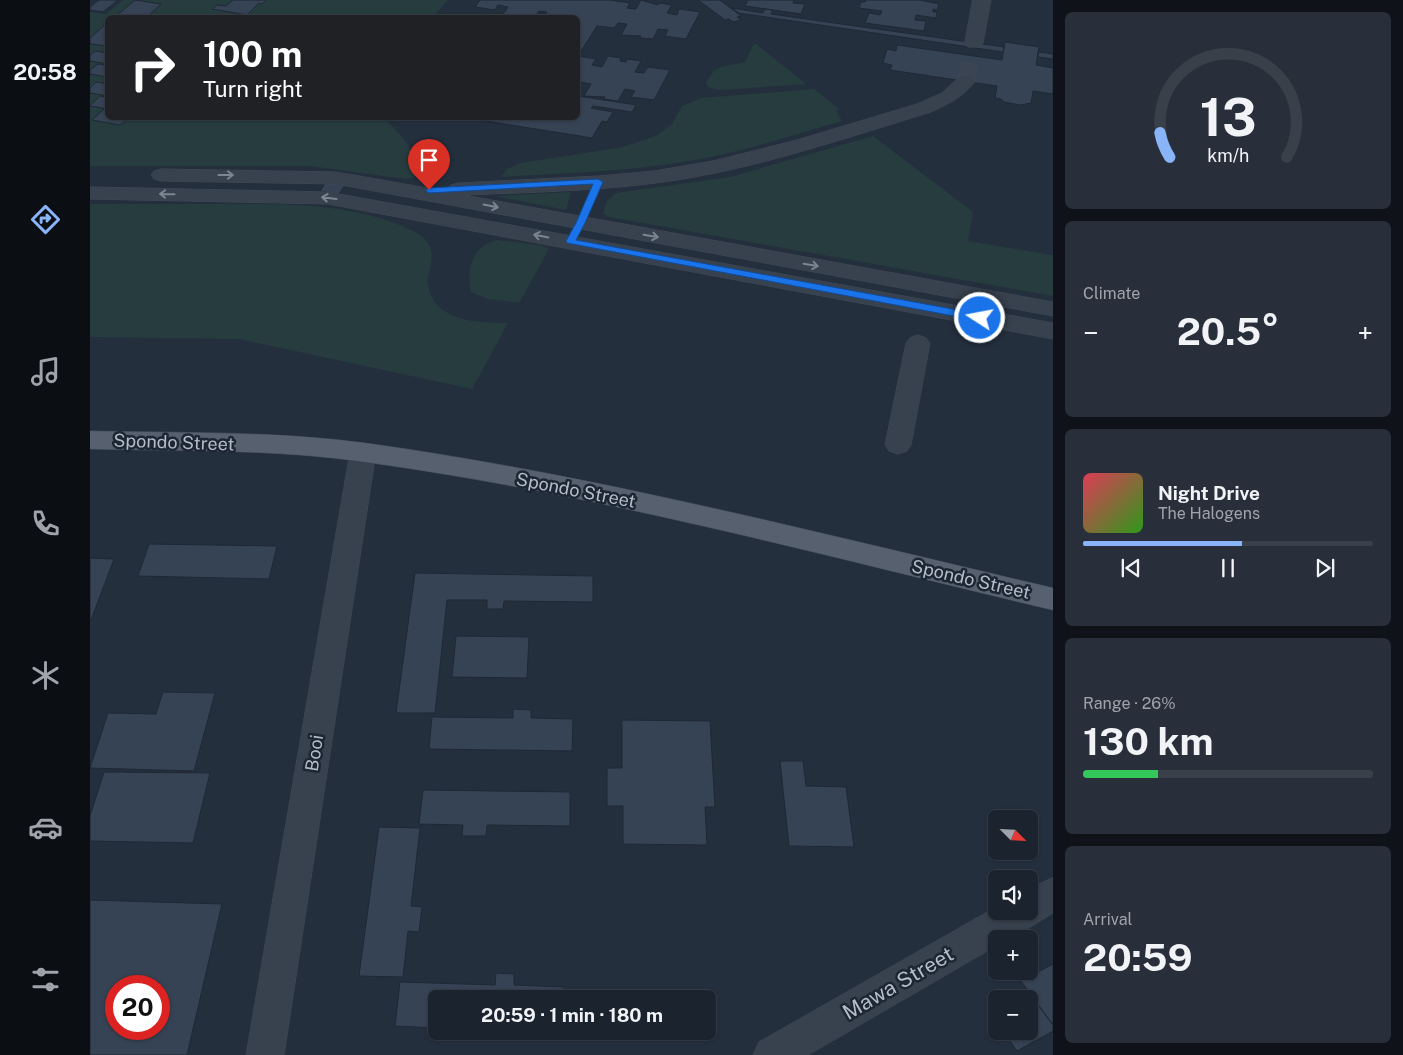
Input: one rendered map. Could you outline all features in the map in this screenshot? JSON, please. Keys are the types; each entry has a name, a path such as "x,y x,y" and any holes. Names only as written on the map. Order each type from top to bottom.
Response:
{"main road":[{"name":"Spondo Street","path":"90,440 275,445 363,452 586,490 1053,598"}],"street":[{"path":"972,49 982,0"},
{"path":"412,191 598,182 682,173 760,156 924,108 949,97 966,81"},
{"path":"90,176 298,185 356,202 576,232 982,307 1053,331"},
{"path":"576,232 598,182"},
{"path":"90,193 370,184 412,191 576,232"},
{"path":"356,202 370,184"},
{"path":"982,307 1053,309"},
{"path":"898,445 918,343"},
{"name":"Booi","path":"265,1055 363,452"},
{"path":"1038,903 1053,894"},
{"name":"Mawa Street","path":"772,1055 1007,920"}],"green space":[{"path":"123,0 448,0 435,15 105,15 105,120 386,120 411,149 417,164 418,173 413,178 405,179 310,166 90,166 90,12 106,14"},
{"path":"756,44 806,84 719,90 708,87 706,82 714,71 721,67 745,62 753,45"},
{"path":"814,89 839,109 836,111 842,121 703,159 615,170 501,177 507,169 521,163 623,147 656,136 672,124 682,106 701,98"},
{"path":"873,136 973,212 968,241 1053,255 1053,296 609,217 603,213 607,201 616,193 730,177"},
{"path":"571,192 566,210 495,196"},
{"path":"90,204 316,206 340,209 386,220 416,232 426,240 432,255 428,284 432,297 439,306 448,313 471,321 508,323 472,389 239,339 90,337"},
{"path":"496,240 540,245 549,249 519,303 488,299 471,292 469,276 473,260 481,248"}],"building":[{"path":"99,0 118,0 103,12 90,10 90,7"},
{"path":"135,0 161,4 149,15 117,15"},
{"path":"233,0 266,0 262,4 259,3 247,15 212,9 217,5 226,6"},
{"path":"480,0 610,0 630,3 627,8 636,9 641,0 658,5 660,3 672,5 667,13 677,15 679,9 700,12 686,39 665,36 668,30 658,29 653,39 621,35 627,24 618,23 614,28 597,26 580,53 580,15 545,15 547,12 539,11 536,15 502,15 508,7 498,5 495,10 475,7"},
{"path":"698,0 720,0 741,16 737,17 741,20 733,22 729,19 725,20"},
{"path":"748,0 794,0 793,3 805,4 801,14 745,6"},
{"path":"866,0 920,0 939,4 937,10 933,9 933,12 937,12 936,18 916,15 915,20 926,21 924,31 865,23 869,13 880,15 882,11 859,8 861,2"},
{"path":"731,8 763,13 765,9 773,10 771,14 1004,47 1003,52 739,13"},
{"path":"105,25 105,46 90,44 90,38"},
{"path":"1005,42 1039,47 1036,65 1053,68 1053,94 1033,91 1031,103 1020,105 995,98 997,86 890,70 892,65 883,63 887,49 896,51 897,45 1002,60"},
{"path":"95,51 105,53 105,64 90,61 90,55"},
{"path":"1038,52 1053,54 1053,59 1038,57"},
{"path":"580,56 596,59 592,65 602,67 608,56 621,58 620,61 626,62 627,59 641,61 635,72 644,73 648,67 670,70 654,100 631,97 635,91 625,89 618,101 604,99 605,97 584,96 591,84 581,82 580,84"},
{"path":"98,64 105,65 105,76 90,74 90,70"},
{"path":"96,82 105,84 105,96 90,93 90,88"},
{"path":"100,96 105,97 105,108 90,106"},
{"path":"580,96 636,105 632,112 593,106 591,108 613,112 607,122 602,121 592,138 480,120 580,120"},
{"path":"104,109 105,120 127,120 120,125 92,120"},
{"path":"326,182 345,185 339,194 320,191"},
{"path":"149,544 277,546 269,579 138,576"},
{"path":"90,558 114,559 91,620 90,620"},
{"path":"415,573 593,576 593,602 504,601 503,609 487,609 487,600 447,600 435,713 396,713"},
{"path":"456,636 529,637 527,678 452,677"},
{"path":"163,692 215,693 194,771 90,768 108,713 156,714"},
{"path":"513,709 531,710 531,718 573,719 572,751 429,749 432,717 513,718"},
{"path":"622,720 710,721 715,807 705,807 707,845 623,844 623,806 607,806 607,768 622,768"},
{"path":"780,761 803,761 806,786 846,787 854,847 789,846"},
{"path":"104,772 210,773 193,843 90,841 90,816"},
{"path":"423,790 570,792 570,826 487,825 486,836 462,836 463,825 419,824"},
{"path":"379,827 420,828 411,906 422,907 419,932 408,931 403,977 359,976"},
{"path":"90,900 222,904 187,1055 90,1055"},
{"path":"1053,964 1053,1025 1038,1004 1038,990 1028,990 1021,981 1038,980 1038,972"},
{"path":"496,973 514,974 514,985 564,987 564,990 428,990 428,1028 395,1026 400,982 495,985"},
{"path":"1038,1005 1053,1025 1053,1031 1038,1039"},
{"path":"1009,1040 1037,1040 1017,1051"}],"tunnel":[{"path":"966,81 971,56"}],"route":[{"path":"429,190 598,182 581,223 570,241 980,318"}]}
